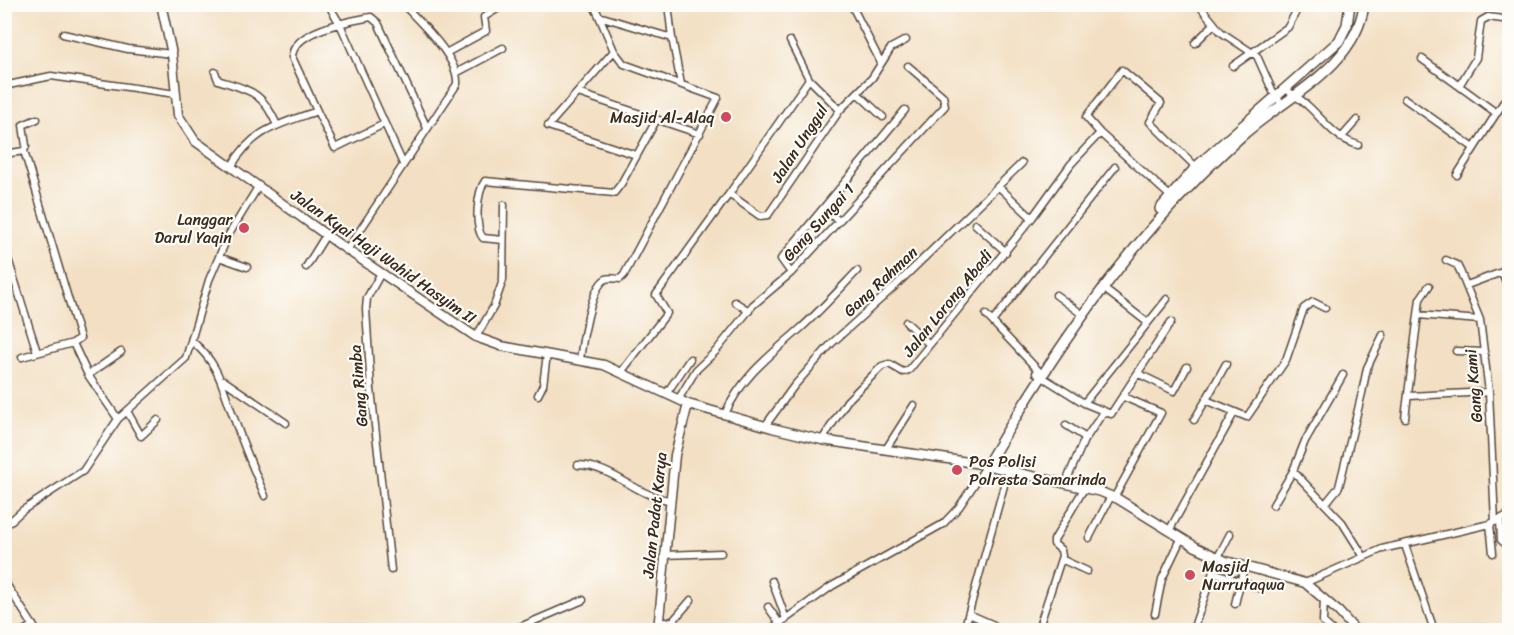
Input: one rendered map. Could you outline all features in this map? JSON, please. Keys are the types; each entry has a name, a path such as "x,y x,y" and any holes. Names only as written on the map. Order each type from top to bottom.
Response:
{"main road":[{"path":"983,466 1038,373 1079,312 1170,196 1196,167 1339,41 1347,25 1350,4"},
{"path":"1038,373 1142,238 1204,170 1326,70 1345,50 1359,26 1364,4"}],"street":[{"name":"Jalan Kyai Haji Wahid Hasyim II","path":"161,4 172,54 178,115 188,134 347,250 476,337 501,346 580,359 622,372 688,404 765,426 822,440 983,466 1085,487 1113,497 1181,539 1218,557 1244,567 1305,583"},
{"path":"347,250 455,89 456,73 446,54 403,4"},
{"path":"580,359 586,322 603,283 609,278 623,277 718,98 624,64 614,51 593,4"},
{"path":"668,4 681,84"},
{"path":"851,4 881,63"},
{"path":"1198,4 1213,25 1252,51 1264,68 1275,95 1282,104"},
{"path":"1233,66 1288,27 1300,4"},
{"path":"328,5 340,24 403,164"},
{"path":"446,54 486,31 484,16 504,5"},
{"path":"599,16 672,38"},
{"path":"384,124 335,148 295,64 292,52 305,38 340,24 371,17 376,20 427,128"},
{"path":"1459,86 1476,58 1481,21 1488,17 1509,20"},
{"path":"1195,43 1213,25"},
{"path":"63,34 128,49 172,54"},
{"path":"840,110 872,78 891,48 906,40"},
{"path":"790,41 809,80"},
{"path":"456,73 503,48"},
{"path":"614,51 548,126 636,155"},
{"path":"1422,59 1495,112"},
{"name":"Gang Sungai 1","path":"678,400 696,370 716,351 749,311 791,273 945,106 943,96 909,66"},
{"path":"1170,196 1088,120 1087,113 1122,70 1159,100 1161,106 1150,122 1196,167"},
{"path":"215,72 218,80 254,92 267,104 277,125"},
{"path":"4,86 51,76 176,94"},
{"name":"Jalan Unggul","path":"622,372 667,313 656,295 809,80 840,110 768,215 760,216 729,194"},
{"path":"1285,88 1292,96 1305,103 1341,138 1358,145"},
{"path":"1457,175 1509,92"},
{"path":"578,93 700,134"},
{"path":"857,93 883,117"},
{"path":"1405,99 1474,148"},
{"path":"791,273 782,259 905,110"},
{"path":"231,167 255,136 277,125 317,111"},
{"path":"22,357 80,338 24,151 26,146 23,125 37,119"},
{"path":"502,240 483,238 480,235 480,198 485,181 609,193 617,191 657,119"},
{"path":"1341,138 1357,120"},
{"name":"Jalan Lorong Abadi","path":"822,440 847,401 882,366 889,364 906,372 1006,252 1071,164 1100,133"},
{"path":"5,152 24,151"},
{"name":"Gang Rahman","path":"765,426 794,386 832,343 1022,163"},
{"path":"993,321 1115,167"},
{"path":"4,527 23,510 83,471 118,419 181,364 193,342 203,298 231,229 258,187"},
{"path":"999,187 1032,218"},
{"path":"476,337 494,306 503,280 504,205"},
{"path":"823,209 838,220"},
{"path":"975,224 1006,252"},
{"path":"306,267 326,235"},
{"path":"4,246 37,352"},
{"path":"219,257 247,267"},
{"name":"Gang Kami","path":"1446,260 1456,265 1467,285 1480,320 1489,392 1495,522"},
{"path":"725,414 734,394 751,373 807,322 857,271"},
{"path":"1467,285 1500,272 1504,274 1509,293"},
{"name":"Gang Rimba","path":"381,273 367,298 366,309 391,570"},
{"path":"1405,418 1421,294 1429,286"},
{"path":"1103,288 1148,323"},
{"path":"1056,295 1079,312"},
{"path":"1084,403 1167,299"},
{"path":"735,302 749,311"},
{"path":"1206,400 1247,417 1286,360 1304,308 1313,302 1325,308"},
{"path":"986,315 1038,373 1084,403 1114,413 1171,322"},
{"path":"1418,315 1480,320"},
{"path":"906,322 928,343"},
{"path":"1326,503 1339,487 1362,393 1363,378 1383,335"},
{"path":"73,342 88,375 118,419"},
{"path":"193,342 207,355 223,380 233,418 265,496"},
{"path":"1456,351 1483,352"},
{"path":"88,375 121,352"},
{"path":"538,395 543,385 547,354"},
{"path":"666,394 690,359"},
{"path":"1194,420 1226,364"},
{"path":"1139,374 1173,391 1187,367"},
{"path":"1273,506 1293,471 1305,441 1343,375"},
{"path":"223,380 286,423"},
{"path":"1409,396 1489,392"},
{"path":"1089,538 1161,413 1124,397"},
{"name":"Jalan Padat Karya","path":"659,627 669,500 678,442 688,404"},
{"path":"886,449 914,405"},
{"path":"127,411 141,436 158,420"},
{"path":"1066,482 1085,438 1106,412"},
{"path":"1168,531 1234,413"},
{"path":"1066,425 1085,438"},
{"path":"578,465 597,467 657,499 669,500"},
{"path":"770,630 832,586 948,519 983,466"},
{"path":"964,630 1008,471"},
{"path":"1293,471 1326,503 1346,527 1364,557"},
{"path":"1038,630 1061,559 1062,552 1053,544 1054,540 1085,487"},
{"path":"1355,630 1324,598 1305,583 1382,549 1495,522 1509,514"},
{"path":"1495,522 1501,540 1509,548"},
{"path":"1493,553 1495,522"},
{"path":"1193,630 1218,557 1230,534"},
{"path":"1155,614 1162,579 1181,539"},
{"path":"1405,545 1434,630"},
{"path":"664,555 721,553"},
{"path":"1061,559 1087,570"},
{"path":"1235,604 1244,567"},
{"path":"1214,572 1262,589"},
{"path":"4,581 34,628 25,630"},
{"path":"772,581 783,621"},
{"path":"1321,630 1324,598"},
{"path":"513,630 583,600"},
{"path":"659,627 673,621 691,600"},
{"path":"768,607 783,621"},
{"path":"969,614 994,625"},
{"path":"1323,622 1332,630"}],"place":[{"name":"Masjid Al-Alaq","path":"726,117"},
{"name":"Langgar Darul Yaqin","path":"244,228"},
{"name":"Pos Polisi Polresta Samarinda","path":"957,470"},
{"name":"Masjid Nurrutaqwa","path":"1190,575"}]}
